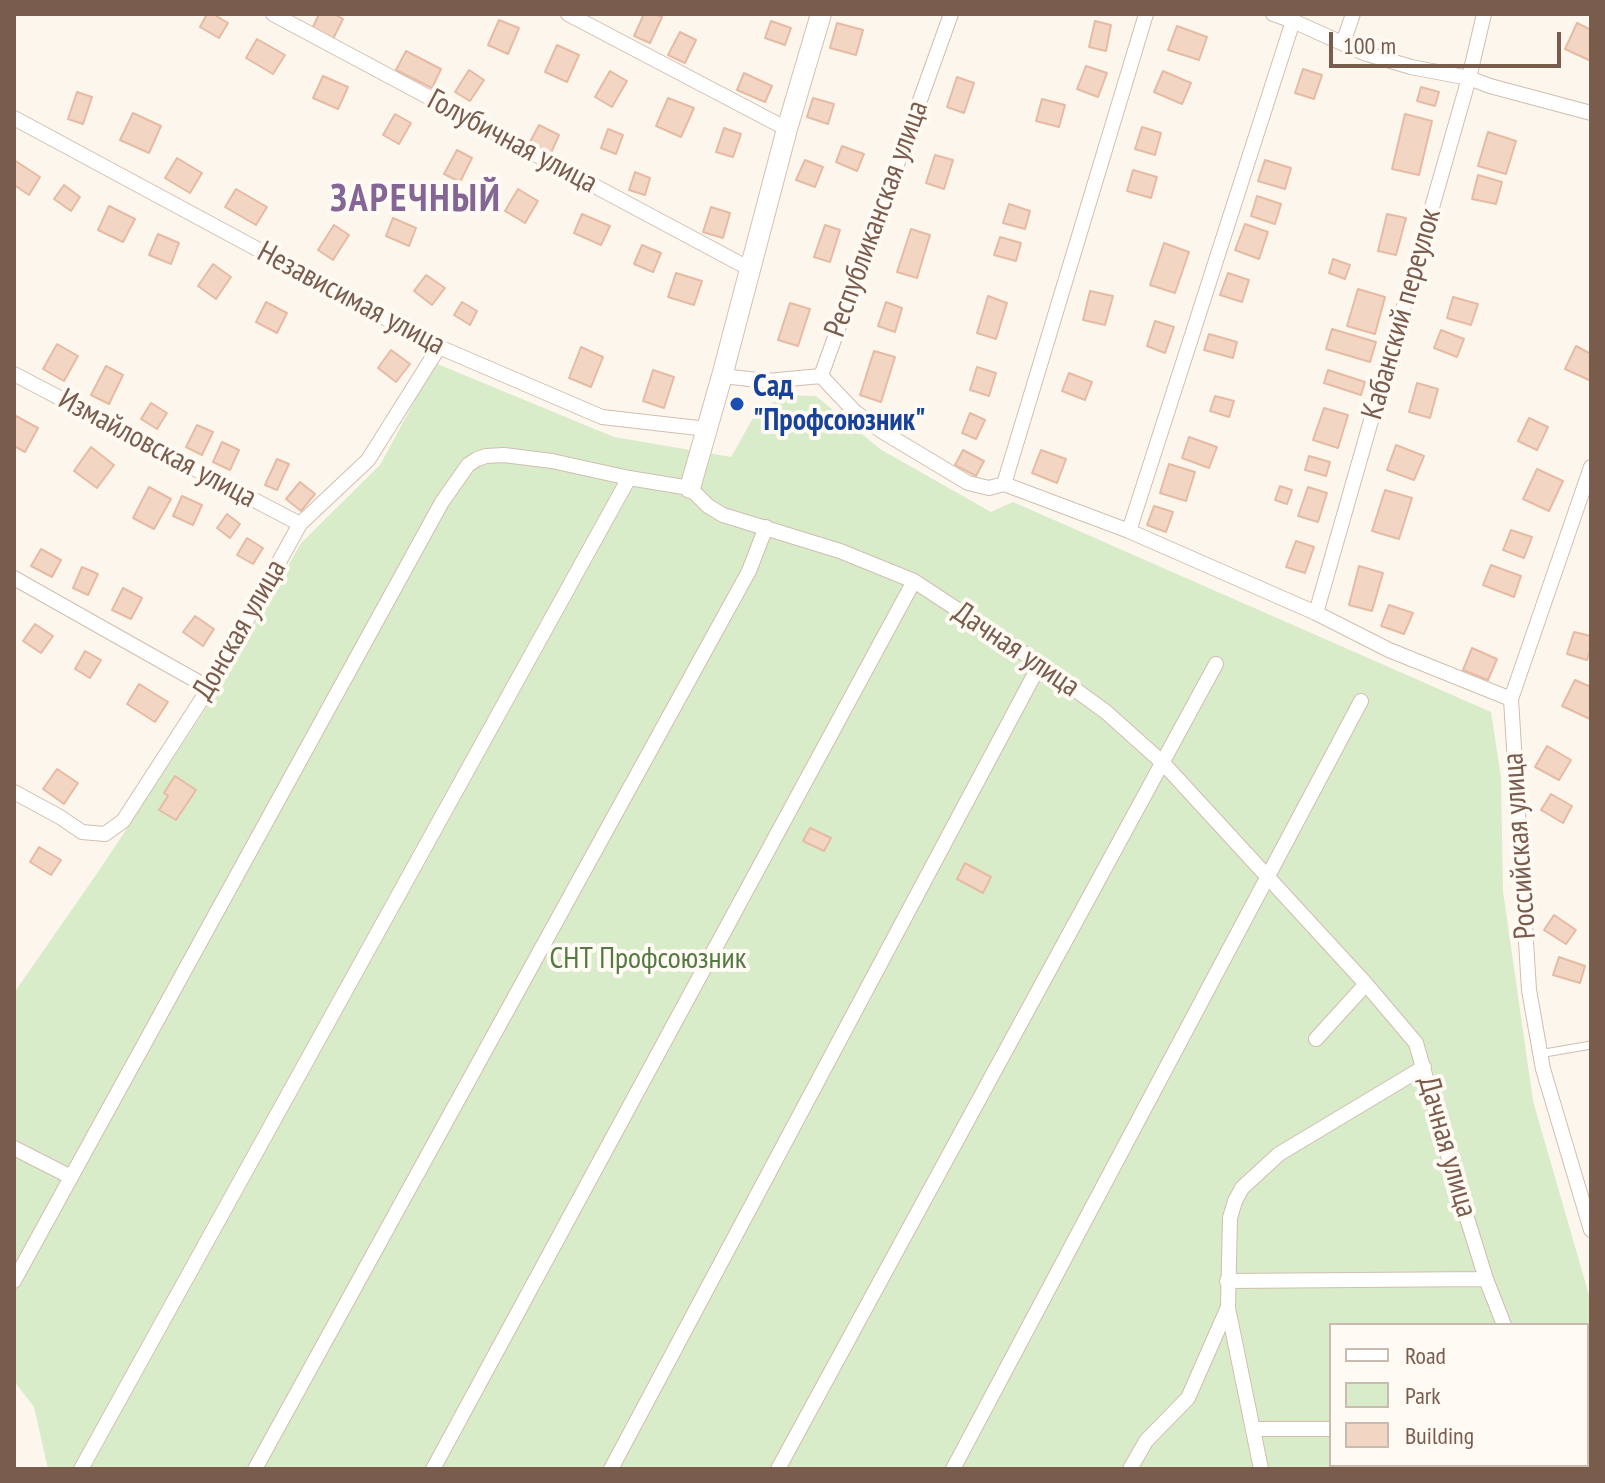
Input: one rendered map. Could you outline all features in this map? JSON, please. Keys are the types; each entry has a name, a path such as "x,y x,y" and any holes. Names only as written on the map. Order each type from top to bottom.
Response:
{"street":[{"name":"Голубичная улица","path":"273,14 750,269"},
{"path":"568,14 787,129"},
{"path":"14,1281 442,502 468,465 486,456 504,455 552,461 690,488 821,14"},
{"name":"Республиканская улица","path":"722,376 767,381 821,376 951,14"},
{"path":"1004,484 1146,14"},
{"path":"1273,14 1364,53 1411,67 1469,78 1591,113"},
{"path":"1343,43 1353,14"},
{"name":"Кабанский переулок","path":"1316,613 1469,78 1484,14"},
{"path":"1129,531 1293,21"},
{"name":"Независимая улица","path":"14,118 439,347 602,417 707,429"},
{"name":"Донская улица","path":"14,792 82,832 105,834 123,821 209,688 300,524 368,460 439,347"},
{"name":"Измайловская улица","path":"14,374 300,524"},
{"path":"821,376 855,412 968,483 989,488 1004,484 1129,531 1316,613 1389,650 1511,699"},
{"name":"Российская улица","path":"1591,467 1511,699 1529,990 1539,1054 1591,1230"},
{"path":"81,1469 629,478"},
{"name":"Дачная улица","path":"690,488 708,506 723,515 840,551 914,581 1040,664 1106,712 1163,763 1366,984 1416,1043 1452,1170 1503,1323"},
{"path":"255,1469 749,571 766,527"},
{"path":"14,578 209,688"},
{"path":"433,1469 914,581"},
{"path":"611,1469 1040,664"},
{"path":"778,1469 1216,664"},
{"path":"953,1469 1361,701"},
{"path":"1316,1039 1366,984"},
{"path":"1261,1469 1228,1307 1230,1218 1235,1201 1242,1188 1279,1154 1424,1067"},
{"path":"14,1148 71,1177"},
{"path":"1227,1281 1486,1279"},
{"path":"1130,1469 1146,1441 1188,1398 1228,1307"},
{"path":"1253,1429 1329,1429"}],"lane":[{"path":"1539,1054 1591,1045"}],"green space":[{"name":"СНТ Профсоюзник","path":"435,363 614,437 731,457 753,418 783,395 816,396 880,449 991,512 1013,502 1491,712 1501,777 1503,891 1533,1101 1591,1302 1591,1469 48,1469 34,1407 14,1381 14,993 203,713 301,543 380,465"}],"building":[{"path":"207,14 228,23 219,38 200,27"},
{"path":"319,14 334,14 343,19 333,39 312,29"},
{"path":"644,14 662,17 650,43 634,36"},
{"path":"499,20 519,28 508,54 488,45"},
{"path":"771,21 791,28 785,45 765,38"},
{"path":"1095,21 1111,25 1106,51 1089,47"},
{"path":"837,23 863,30 856,55 830,48"},
{"path":"1577,23 1591,30 1591,61 1565,49"},
{"path":"1177,26 1207,37 1199,60 1168,50"},
{"path":"680,32 696,40 685,63 668,55"},
{"path":"257,39 285,55 273,74 246,58"},
{"path":"557,45 579,55 567,82 545,72"},
{"path":"406,51 441,69 432,88 396,70"},
{"path":"1086,66 1107,73 1098,97 1077,89"},
{"path":"1303,69 1322,75 1314,99 1295,93"},
{"path":"469,70 484,80 470,101 455,92"},
{"path":"610,71 627,81 612,107 595,97"},
{"path":"1163,71 1191,83 1182,104 1154,92"},
{"path":"744,73 772,86 765,102 737,90"},
{"path":"323,76 348,87 338,109 313,98"},
{"path":"957,77 974,83 964,113 947,107"},
{"path":"1421,87 1439,92 1435,106 1417,101"},
{"path":"77,92 92,97 83,124 68,119"},
{"path":"668,98 694,108 681,137 656,126"},
{"path":"813,98 834,104 828,124 807,117"},
{"path":"1042,99 1065,105 1059,127 1036,121"},
{"path":"133,113 161,126 149,153 120,140"},
{"path":"395,114 411,123 399,144 383,135"},
{"path":"1405,114 1432,121 1419,175 1392,169"},
{"path":"539,125 559,135 551,153 530,142"},
{"path":"1142,127 1161,133 1155,155 1135,149"},
{"path":"724,128 741,134 733,157 716,152"},
{"path":"608,129 623,135 616,154 601,148"},
{"path":"1488,132 1516,141 1506,174 1478,166"},
{"path":"842,146 864,154 857,171 836,162"},
{"path":"457,150 472,158 460,182 444,174"},
{"path":"935,155 953,160 944,189 926,183"},
{"path":"177,158 202,173 190,193 165,178"},
{"path":"14,160 40,177 29,195 14,185"},
{"path":"805,160 823,167 815,187 796,180"},
{"path":"1265,160 1291,168 1285,189 1258,181"},
{"path":"1133,170 1157,177 1151,198 1127,191"},
{"path":"635,172 650,178 645,195 629,190"},
{"path":"1478,175 1502,182 1496,204 1472,199"},
{"path":"64,185 80,197 71,211 54,199"},
{"path":"236,189 267,207 256,225 225,207"},
{"path":"518,189 538,201 525,223 505,211"},
{"path":"1257,196 1281,204 1275,224 1251,216"},
{"path":"1009,204 1030,211 1025,229 1003,223"},
{"path":"109,206 135,219 123,242 98,230"},
{"path":"711,207 730,213 723,238 703,232"},
{"path":"582,214 610,226 601,245 574,233"},
{"path":"1387,214 1406,218 1396,255 1378,251"},
{"path":"393,218 416,228 409,246 386,236"},
{"path":"1245,224 1268,232 1259,259 1235,250"},
{"path":"334,225 349,235 333,260 318,250"},
{"path":"825,225 840,230 830,262 814,257"},
{"path":"911,229 930,235 917,278 897,272"},
{"path":"158,234 179,243 171,264 149,255"},
{"path":"1000,237 1021,243 1016,261 994,255"},
{"path":"1164,243 1189,252 1175,293 1150,285"},
{"path":"642,245 661,253 653,272 634,264"},
{"path":"1333,259 1350,265 1345,279 1329,273"},
{"path":"213,264 231,277 216,299 198,286"},
{"path":"676,273 702,281 694,305 668,297"},
{"path":"1228,273 1249,280 1242,302 1220,295"},
{"path":"426,275 445,288 432,305 414,291"},
{"path":"1358,289 1385,297 1375,334 1347,326"},
{"path":"1090,291 1113,296 1105,325 1083,320"},
{"path":"988,296 1007,303 996,339 977,333"},
{"path":"1453,297 1478,304 1471,325 1447,318"},
{"path":"266,302 287,313 277,333 256,322"},
{"path":"462,302 477,311 470,325 454,315"},
{"path":"886,302 902,308 895,332 878,326"},
{"path":"790,303 810,309 798,346 778,340"},
{"path":"1155,321 1174,327 1165,353 1147,346"},
{"path":"1332,329 1376,342 1370,362 1326,349"},
{"path":"1441,330 1464,339 1457,357 1434,348"},
{"path":"1209,334 1237,342 1233,358 1204,350"},
{"path":"57,344 78,356 64,381 43,369"},
{"path":"1576,346 1591,354 1589,380 1565,369"},
{"path":"581,347 603,357 591,387 569,378"},
{"path":"391,350 410,364 396,382 378,368"},
{"path":"874,351 895,357 881,402 860,395"},
{"path":"106,366 123,375 109,404 91,395"},
{"path":"977,367 996,373 989,396 970,390"},
{"path":"653,370 674,377 664,408 643,401"},
{"path":"1328,370 1365,382 1361,395 1324,383"},
{"path":"1069,373 1092,382 1085,400 1062,391"},
{"path":"1417,383 1438,389 1430,418 1409,412"},
{"path":"1215,396 1234,401 1229,417 1210,411"},
{"path":"151,403 167,413 157,429 141,419"},
{"path":"1324,408 1348,415 1338,448 1313,440"},
{"path":"970,413 985,420 976,439 962,433"},
{"path":"16,416 38,428 25,452 14,446"},
{"path":"1529,418 1548,427 1537,450 1518,441"},
{"path":"197,425 213,432 202,455 186,447"},
{"path":"1189,437 1217,447 1209,468 1182,458"},
{"path":"222,442 239,450 230,470 213,462"},
{"path":"1396,445 1424,456 1414,480 1387,470"},
{"path":"91,447 114,465 97,488 74,471"},
{"path":"963,450 984,461 976,476 955,465"},
{"path":"1041,450 1066,459 1057,483 1032,473"},
{"path":"1309,456 1330,462 1326,476 1305,470"},
{"path":"277,459 289,464 277,490 265,485"},
{"path":"1169,464 1195,472 1186,501 1160,493"},
{"path":"1537,469 1563,481 1549,511 1523,499"},
{"path":"300,482 315,494 301,511 286,499"},
{"path":"1280,486 1292,490 1287,504 1275,500"},
{"path":"149,487 171,499 154,529 133,518"},
{"path":"1308,487 1327,493 1318,522 1298,516"},
{"path":"1385,490 1412,498 1399,539 1372,531"},
{"path":"182,496 202,505 193,525 173,516"},
{"path":"1154,506 1173,512 1166,532 1147,525"},
{"path":"227,514 240,524 230,538 217,528"},
{"path":"1511,530 1532,537 1524,558 1503,550"},
{"path":"247,538 263,548 253,564 237,555"},
{"path":"1296,541 1314,547 1305,573 1286,567"},
{"path":"41,549 61,560 52,577 31,566"},
{"path":"1491,565 1521,576 1514,597 1483,585"},
{"path":"1359,566 1383,573 1372,611 1349,605"},
{"path":"82,567 98,574 88,595 73,588"},
{"path":"123,588 142,598 131,619 112,610"},
{"path":"1389,605 1413,613 1404,634 1381,626"},
{"path":"195,616 214,629 203,646 183,632"},
{"path":"35,624 53,636 41,653 23,641"},
{"path":"1574,632 1591,636 1587,660 1567,654"},
{"path":"1472,648 1497,659 1488,680 1463,670"},
{"path":"85,651 101,660 90,678 75,669"},
{"path":"1575,680 1591,687 1590,719 1562,706"},
{"path":"139,684 168,702 155,722 127,704"},
{"path":"1547,746 1571,760 1559,780 1535,767"},
{"path":"57,769 78,783 64,804 43,789"},
{"path":"175,776 196,790 176,820 159,810 168,796 164,793"},
{"path":"1551,794 1572,806 1563,823 1541,810"},
{"path":"810,828 831,838 824,851 803,841"},
{"path":"39,847 61,860 51,875 30,862"},
{"path":"965,863 991,877 983,893 957,879"},
{"path":"1554,915 1576,930 1566,944 1544,930"},
{"path":"1559,957 1585,966 1580,983 1553,975"}],"place":[{"name":"Сад \"Профсоюзник\"","path":"737,404"}],"district":[{"name":"ЗАРЕЧНЫЙ","path":"416,200"}]}
